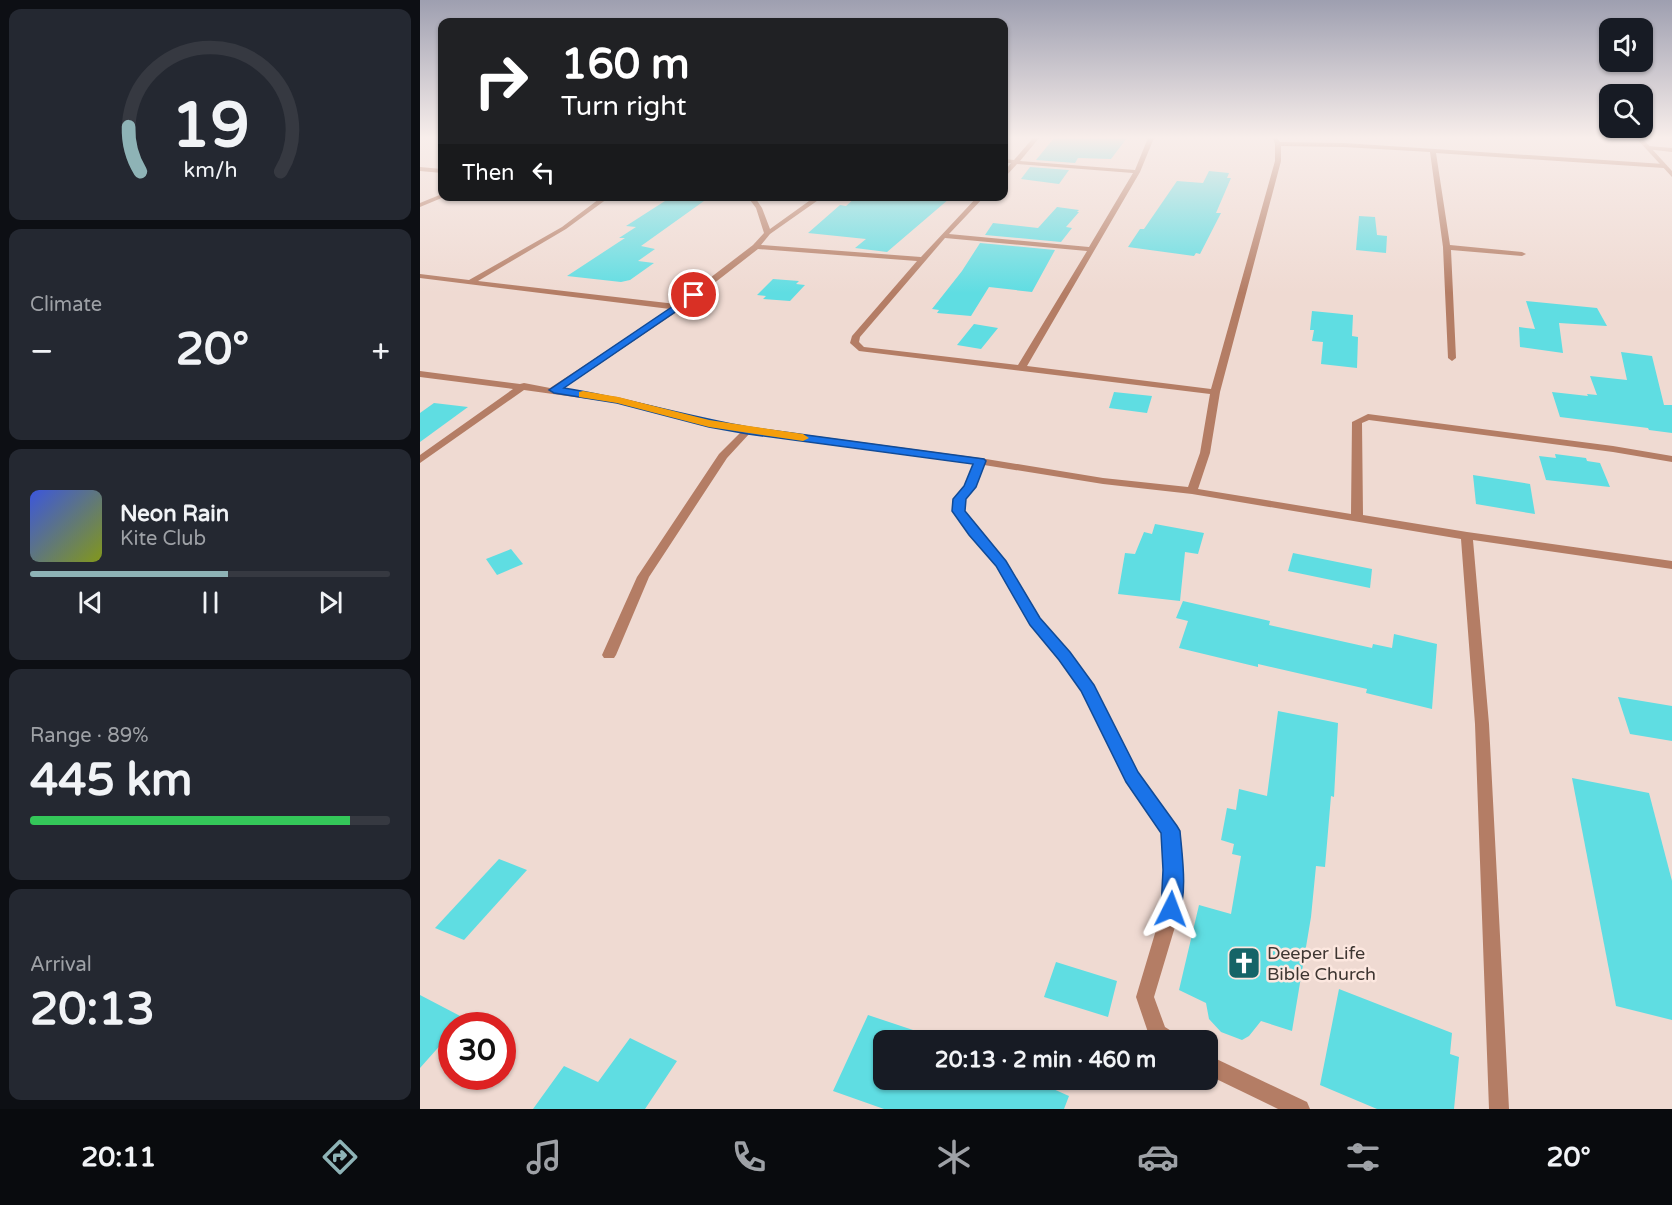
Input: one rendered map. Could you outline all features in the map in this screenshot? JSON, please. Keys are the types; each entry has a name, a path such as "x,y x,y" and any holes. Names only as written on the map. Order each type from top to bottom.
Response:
{"street":[{"path":"1022,368 1127,190"},
{"path":"1192,491 1205,453 1215,392 1270,190"},
{"path":"1439,190 1447,247 1452,358"},
{"path":"420,205 438,198"},
{"path":"473,280 564,228 601,201"},
{"path":"754,201 759,208 768,234"},
{"path":"554,390 678,307 756,247 768,234 814,201"},
{"path":"977,201 922,259 856,336 854,343 862,349 1215,392"},
{"path":"943,236 1092,249"},
{"path":"756,247 922,259"},
{"path":"1447,247 1522,254"},
{"path":"420,276 473,280 678,307"},
{"path":"420,374 618,400 709,423 748,430 980,461 1103,481 1192,491 1467,536 1672,565"},
{"path":"420,460 524,386"},
{"path":"1357,518 1357,422 1368,417 1672,459"},
{"path":"609,655 643,577 723,456 748,430"},
{"path":"980,461 970,487 959,499 959,511 1002,564 1035,621 1065,656 1088,689 1132,777 1171,831 1173,870 1171,909 1145,997 1157,1030"},
{"path":"1467,536 1482,724 1499,1109"},
{"path":"1218,1070 1300,1109"}],"building":[{"path":"1171,190 1226,190 1216,213 1221,213 1200,254 1196,253 1194,256 1128,247 1140,229 1144,229"},
{"path":"665,201 704,201 641,246 655,249 638,261 654,263 630,280 621,282 567,276 625,238 619,238 636,227 626,226"},
{"path":"852,201 947,201 887,252 855,248 866,239 808,233 840,205 846,206"},
{"path":"1057,207 1079,210 1066,227 1072,228 1061,242 985,235 993,223 1038,228"},
{"path":"1359,216 1375,217 1377,235 1387,236 1386,253 1356,250"},
{"path":"980,243 1055,250 1032,292 989,287 971,316 937,313 939,310 932,309 962,271"},
{"path":"773,279 799,281 796,284 805,285 790,301 763,299 766,296 757,295"},
{"path":"1526,301 1597,308 1607,326 1559,323 1563,353 1520,347 1519,327 1535,329"},
{"path":"1312,311 1353,315 1352,336 1358,337 1357,368 1321,364 1323,342 1312,341 1314,330 1310,330"},
{"path":"974,324 998,328 981,349 957,345"},
{"path":"1621,352 1652,356 1664,405 1672,405 1672,433 1560,417 1552,392 1597,395 1590,376 1627,380"},
{"path":"1114,392 1152,396 1147,413 1109,408"},
{"path":"434,403 468,407 420,442 420,413"},
{"path":"1555,454 1586,458 1587,461 1600,463 1610,487 1546,480 1539,456 1556,458"},
{"path":"1473,475 1530,484 1535,514 1476,504"},
{"path":"1155,524 1204,533 1198,554 1185,552 1180,601 1118,594 1125,553 1135,554 1144,532 1152,534"},
{"path":"511,549 523,564 497,575 486,559"},
{"path":"1293,553 1372,569 1370,588 1288,571"},
{"path":"1183,601 1270,621 1269,625 1372,648 1373,644 1392,648 1394,634 1437,644 1432,709 1366,693 1367,689 1179,648 1188,621 1176,618"},
{"path":"1618,697 1672,706 1672,741 1630,734"},
{"path":"1278,711 1338,723 1334,797 1331,796 1325,867 1316,866 1311,917 1292,1031 1261,1021 1249,1036 1242,1040 1221,1032 1209,1019 1206,1003 1179,990 1199,905 1231,914 1241,856 1232,854 1234,844 1221,840 1227,808 1236,810 1239,789 1267,796"},
{"path":"1572,778 1649,793 1672,881 1672,1020 1616,1006"},
{"path":"499,859 527,870 464,940 435,928"},
{"path":"1056,962 1117,981 1108,1017 1044,997"},
{"path":"1339,989 1452,1033 1450,1054 1459,1057 1454,1109 1377,1109 1320,1085"},
{"path":"420,995 453,1012 438,1012 438,1048 420,1068"},
{"path":"868,1015 913,1030 873,1030 873,1090 1056,1090 1069,1096 1064,1109 884,1109 833,1091"},
{"path":"630,1038 677,1061 645,1109 533,1109 564,1066 598,1082"}],"slow traffic":[{"path":"583,394 618,400 709,423 803,438"}],"place":[{"name":"Deeper Life Bible Church","path":"1244,963"}],"route":[{"path":"694,295 554,390 618,400 709,423 748,430 980,461 970,487 959,499 959,511 1002,564 1035,621 1065,656 1088,689 1132,777 1171,831 1173,870 1171,909"}]}
